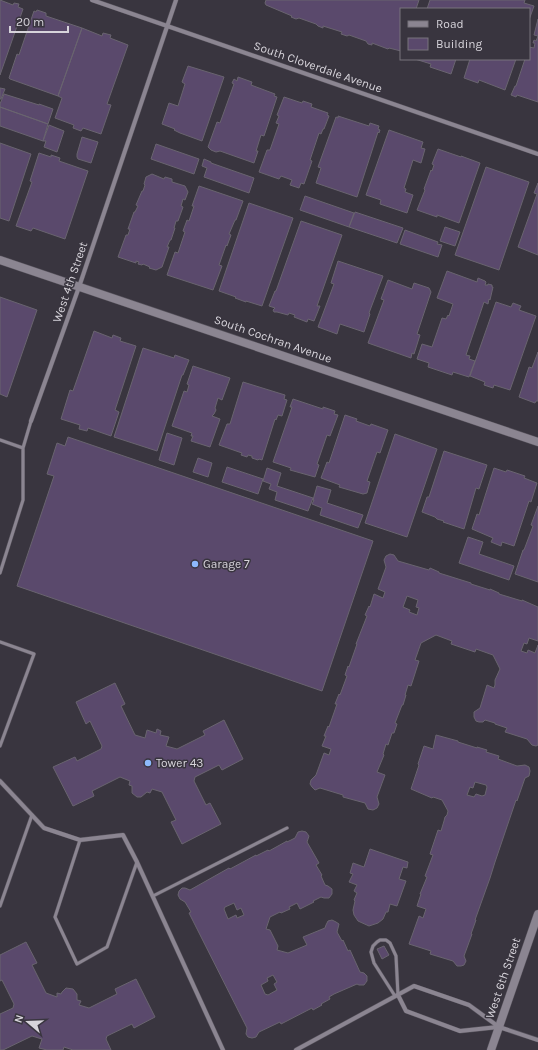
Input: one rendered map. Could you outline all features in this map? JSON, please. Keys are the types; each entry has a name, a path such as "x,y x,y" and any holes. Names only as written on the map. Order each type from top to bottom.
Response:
{"street":[{"name":"South Cloverdale Avenue","path":"92,0 538,154"},
{"name":"West 4th Street","path":"31,421 79,287 176,0"},
{"name":"South Cochran Avenue","path":"0,260 538,442"},
{"path":"0,781 44,828 80,840 123,835 153,896 223,1050"},
{"name":"West 6th Street","path":"491,1050 538,914"},
{"path":"296,1050 414,986 469,1005 499,1027 538,1040"},
{"path":"397,995 406,1011 460,1031 499,1027"}],"lane":[{"name":"West 4th Street","path":"0,573 23,500 23,448 31,421"},
{"path":"0,440 23,448"},
{"path":"0,642 34,654 2,735 0,746"},
{"path":"0,906 32,815"},
{"path":"153,896 287,828"},
{"path":"80,840 55,917 77,964 107,948 137,862"},
{"path":"380,940 386,940 390,943 396,956 397,995 374,963 371,952 373,946 380,940"}],"building":[{"path":"0,0 13,5 14,3 19,4 18,7 23,9 0,75"},
{"path":"266,0 419,0 416,8 400,8 400,51 388,49 372,43 372,45 368,44 366,41 341,34 342,32 323,26 323,28 299,18 296,19 266,5"},
{"path":"430,0 525,0 524,3 534,6 530,17 530,8 427,8"},
{"path":"37,10 46,13 46,16 82,28 58,96 9,78 17,54 19,55 34,11 36,12"},
{"path":"538,19 538,36 534,35"},
{"path":"82,28 102,36 103,33 111,35 110,38 128,45 107,104 111,105 101,134 83,128 81,131 73,128 74,125 55,118 62,98 58,96"},
{"path":"538,36 538,102 517,95 516,97 511,95 516,86 525,60 530,60 530,47 534,48 535,43 533,43 534,40 536,41"},
{"path":"418,60 456,60 451,74 430,67 431,64"},
{"path":"470,60 516,60 505,90 479,80 478,83 464,78"},
{"path":"188,66 224,77 202,141 180,133 174,130 175,129 162,124 169,103 178,106 185,84 182,82"},
{"path":"238,77 252,82 251,85 275,94 274,96 277,97 264,136 261,135 254,163 220,151 216,152 208,147 217,122 220,123 234,84 232,83 234,79 237,81"},
{"path":"0,88 5,89 1,99 0,99"},
{"path":"4,94 53,109 48,124 0,107"},
{"path":"284,97 302,103 303,101 312,104 311,107 328,113 327,115 329,116 324,129 321,134 319,133 304,184 301,183 299,188 290,185 292,180 281,176 279,179 259,172 267,150 270,150 279,124 276,123 279,116 277,115"},
{"path":"0,107 48,124 43,141 0,126"},
{"path":"338,116 369,126 370,123 379,126 378,129 380,130 379,133 378,132 357,197 316,183 321,168 318,167 336,117 338,118"},
{"path":"49,125 64,131 57,152 44,147 46,141 43,141"},
{"path":"389,130 423,142 421,148 425,149 421,163 413,160 404,188 406,189 405,192 413,195 407,213 380,204 381,200 366,195"},
{"path":"82,137 98,142 91,163 78,159 77,157"},
{"path":"0,143 31,154 9,221 0,218"},
{"path":"156,144 199,159 194,174 151,159"},
{"path":"438,149 480,163 459,223 417,210 431,170 432,171 434,165 432,164"},
{"path":"39,153 60,158 59,161 88,171 65,239 33,228 31,231 16,226 32,182 30,181"},
{"path":"204,159 211,163 254,178 249,193 204,177 207,168 202,166"},
{"path":"486,167 529,182 499,270 455,255"},
{"path":"152,174 164,179 165,177 172,179 172,182 185,186 188,192 185,200 183,199 181,206 183,207 178,221 176,221 162,267 156,270 143,264 138,264 139,262 136,261 136,263 118,257 126,235 128,235 130,229 128,229 134,212 138,206 136,205 143,191 146,177"},
{"path":"538,183 538,255 518,247 537,194 534,193"},
{"path":"199,186 243,201 229,234 231,235 219,265 222,266 213,290 167,275 175,252 178,253 185,232 183,231 187,220 189,221 194,206 192,206"},
{"path":"305,196 354,213 349,227 300,210"},
{"path":"249,203 293,218 262,306 246,302 219,291"},
{"path":"355,212 403,228 397,243 349,227"},
{"path":"301,221 342,235 317,306 320,306 314,321 308,319 307,322 294,317 295,315 289,313 288,315 274,312 273,310 275,308 269,306 276,291"},
{"path":"445,227 460,232 455,246 440,241"},
{"path":"405,230 438,242 437,244 442,245 438,257 400,244"},
{"path":"338,261 383,276 369,313 370,314 364,332 340,324 337,334 318,327 334,284 331,283"},
{"path":"447,271 477,282 478,278 486,282 485,285 492,285 493,287 488,304 484,302 466,355 470,356 469,359 475,361 469,377 453,372 452,375 428,367 429,363 417,359 422,344 432,347 442,318 446,319 448,315 449,316 453,304 437,298"},
{"path":"388,280 412,289 414,283 429,288 431,292 417,334 420,335 414,354 412,353 411,358 368,343 384,300 381,299"},
{"path":"0,297 37,310 7,397 0,394"},
{"path":"496,302 511,307 513,303 521,306 519,310 536,316 510,390 494,385 493,388 484,385 485,382 470,376"},
{"path":"94,331 112,338 113,335 121,338 120,341 136,346 115,410 119,412 111,436 88,428 87,431 79,429 80,425 61,419 70,390 73,391"},
{"path":"143,348 174,358 175,355 189,360 182,375 157,451 114,437"},
{"path":"538,352 538,401 535,403 519,397 529,367 532,368"},
{"path":"193,366 230,378 222,400 218,398 215,408 216,410 212,416 220,419 210,447 191,441 193,436 191,436 192,433 172,426 184,391 187,392 189,385 187,384"},
{"path":"243,382 285,395 284,399 287,400 282,416 278,415 276,420 275,419 262,460 252,458 252,456 248,455 247,457 241,455 242,453 219,445 227,424 230,424"},
{"path":"293,399 323,409 323,407 335,411 334,414 338,415 330,436 327,435 317,464 319,465 315,477 290,470 291,468 273,462 292,407 290,407"},
{"path":"345,415 370,426 371,424 388,430 380,453 377,452 367,481 370,482 367,493 363,494 339,487 340,485 321,478 327,462 329,463"},
{"path":"167,433 182,438 174,465 159,460"},
{"path":"395,434 437,449 407,537 365,523"},
{"name":"Garage 7","path":"68,437 373,541 322,691 17,586 54,476 47,474 57,443 65,446"},
{"path":"444,451 487,465 479,489 476,488 464,529 443,522 444,521 422,512 427,497 429,497"},
{"path":"198,458 212,463 208,477 193,472"},
{"path":"227,467 263,479 258,494 222,482"},
{"path":"267,468 281,473 277,486 313,498 308,511 275,500 277,492 269,489 271,484 263,481"},
{"path":"494,468 506,472 507,470 525,476 524,478 537,483 531,502 529,501 514,546 502,542 501,546 491,542 493,538 472,529 477,514 479,515"},
{"path":"317,486 331,490 327,503 363,515 358,528 320,515 322,508 312,504"},
{"path":"538,506 538,582 515,574 533,526 531,525"},
{"path":"468,537 483,542 479,554 514,566 509,580 459,563"},
{"path":"390,554 394,555 398,561 429,570 430,568 439,573 490,589 499,594 522,600 538,607 538,641 529,638 527,644 524,643 521,651 527,653 528,650 535,653 538,645 538,745 532,745 527,739 505,732 507,728 495,723 485,720 483,722 476,721 474,712 480,708 487,685 494,688 495,680 500,669 493,655 476,649 475,652 451,644 452,641 436,635 421,643 415,660 419,661 411,686 408,685 403,705 395,723 397,724 394,733 392,733 388,745 386,744 384,755 377,772 385,775 377,797 379,804 377,808 373,810 368,809 365,803 343,797 343,795 320,788 315,790 310,784 311,780 316,775 324,753 329,755 331,749 322,746 326,736 324,736 328,726 329,727 337,704 335,704 347,676 345,675 348,666 349,667 367,616 365,615 369,606 370,607 374,594 383,598 385,592 378,589 386,567 384,560 386,556","holes":["407,596 418,600 416,607 419,608 417,615 409,612 410,610 403,607"]},
{"name":"Tower 43","path":"115,683 125,704 121,706 135,735 145,738 147,730 156,733 157,729 161,731 160,735 169,737 166,746 177,749 205,735 203,731 224,720 243,759 222,770 219,765 195,777 194,781 206,805 210,803 221,824 182,844 171,822 176,820 162,792 152,789 150,793 147,792 141,797 137,797 132,793 132,786 129,785 130,781 120,777 92,791 94,796 73,806 53,767 75,757 77,761 101,749 102,746 90,721 86,724 76,702"},
{"path":"436,735 487,750 486,752 499,756 498,759 517,766 525,765 529,767 530,771 529,776 525,778 517,801 516,800 475,920 472,934 464,956 466,961 464,965 461,966 457,966 453,961 430,954 431,951 409,944 419,916 423,918 426,909 417,906 427,877 425,876 433,855 430,854 438,830 441,831 448,811 442,800 432,798 411,789 424,746 433,749","holes":["475,782 486,785 485,795 482,796 476,794 474,797 467,795 470,787 473,788"]},
{"path":"298,832 306,832 309,836 307,842 319,863 316,865 322,875 321,876 325,885 332,889 332,894 329,898 321,897 300,909 297,903 289,907 290,909 270,917 266,929 270,930 278,946 277,950 288,953 307,945 303,937 325,928 328,921 332,920 336,922 339,924 337,932 348,951 350,950 360,972 367,976 367,981 364,985 357,984 334,994 329,997 330,999 313,1010 312,1008 281,1024 280,1022 259,1032 256,1037 252,1038 248,1037 246,1034 247,1028 189,913 191,912 185,902 180,899 178,895 182,888 190,890 229,868 230,869 256,855 268,850 269,851 295,838","holes":["234,903 237,910 241,908 244,915 237,918 236,915 228,919 224,909 225,907","273,975 277,982 274,984 277,990 268,995 265,994 261,985 268,981 267,978"]},
{"path":"370,849 408,862 407,868 403,867 399,879 406,881 397,906 390,904 388,912 386,912 383,919 378,923 369,926 358,921 354,915 354,900 357,893 354,891 357,885 349,882 353,874 350,873 353,863 364,867"},
{"path":"26,942 37,963 32,965 46,993 57,997 57,993 61,994 66,988 73,989 77,994 77,1000 81,1001 79,1005 89,1008 117,994 115,989 136,979 155,1017 134,1028 132,1024 107,1036 106,1039 111,1050 73,1050 64,1047 63,1050 47,1050 39,1048 42,1039 32,1036 3,1050 0,1050 0,1014 13,1008 14,1004 2,980 0,981 0,955"},
{"path":"384,946 389,955 382,959 377,949"}],"place":[{"name":"Garage 7","path":"195,564"},
{"name":"Tower 43","path":"148,763"}]}
